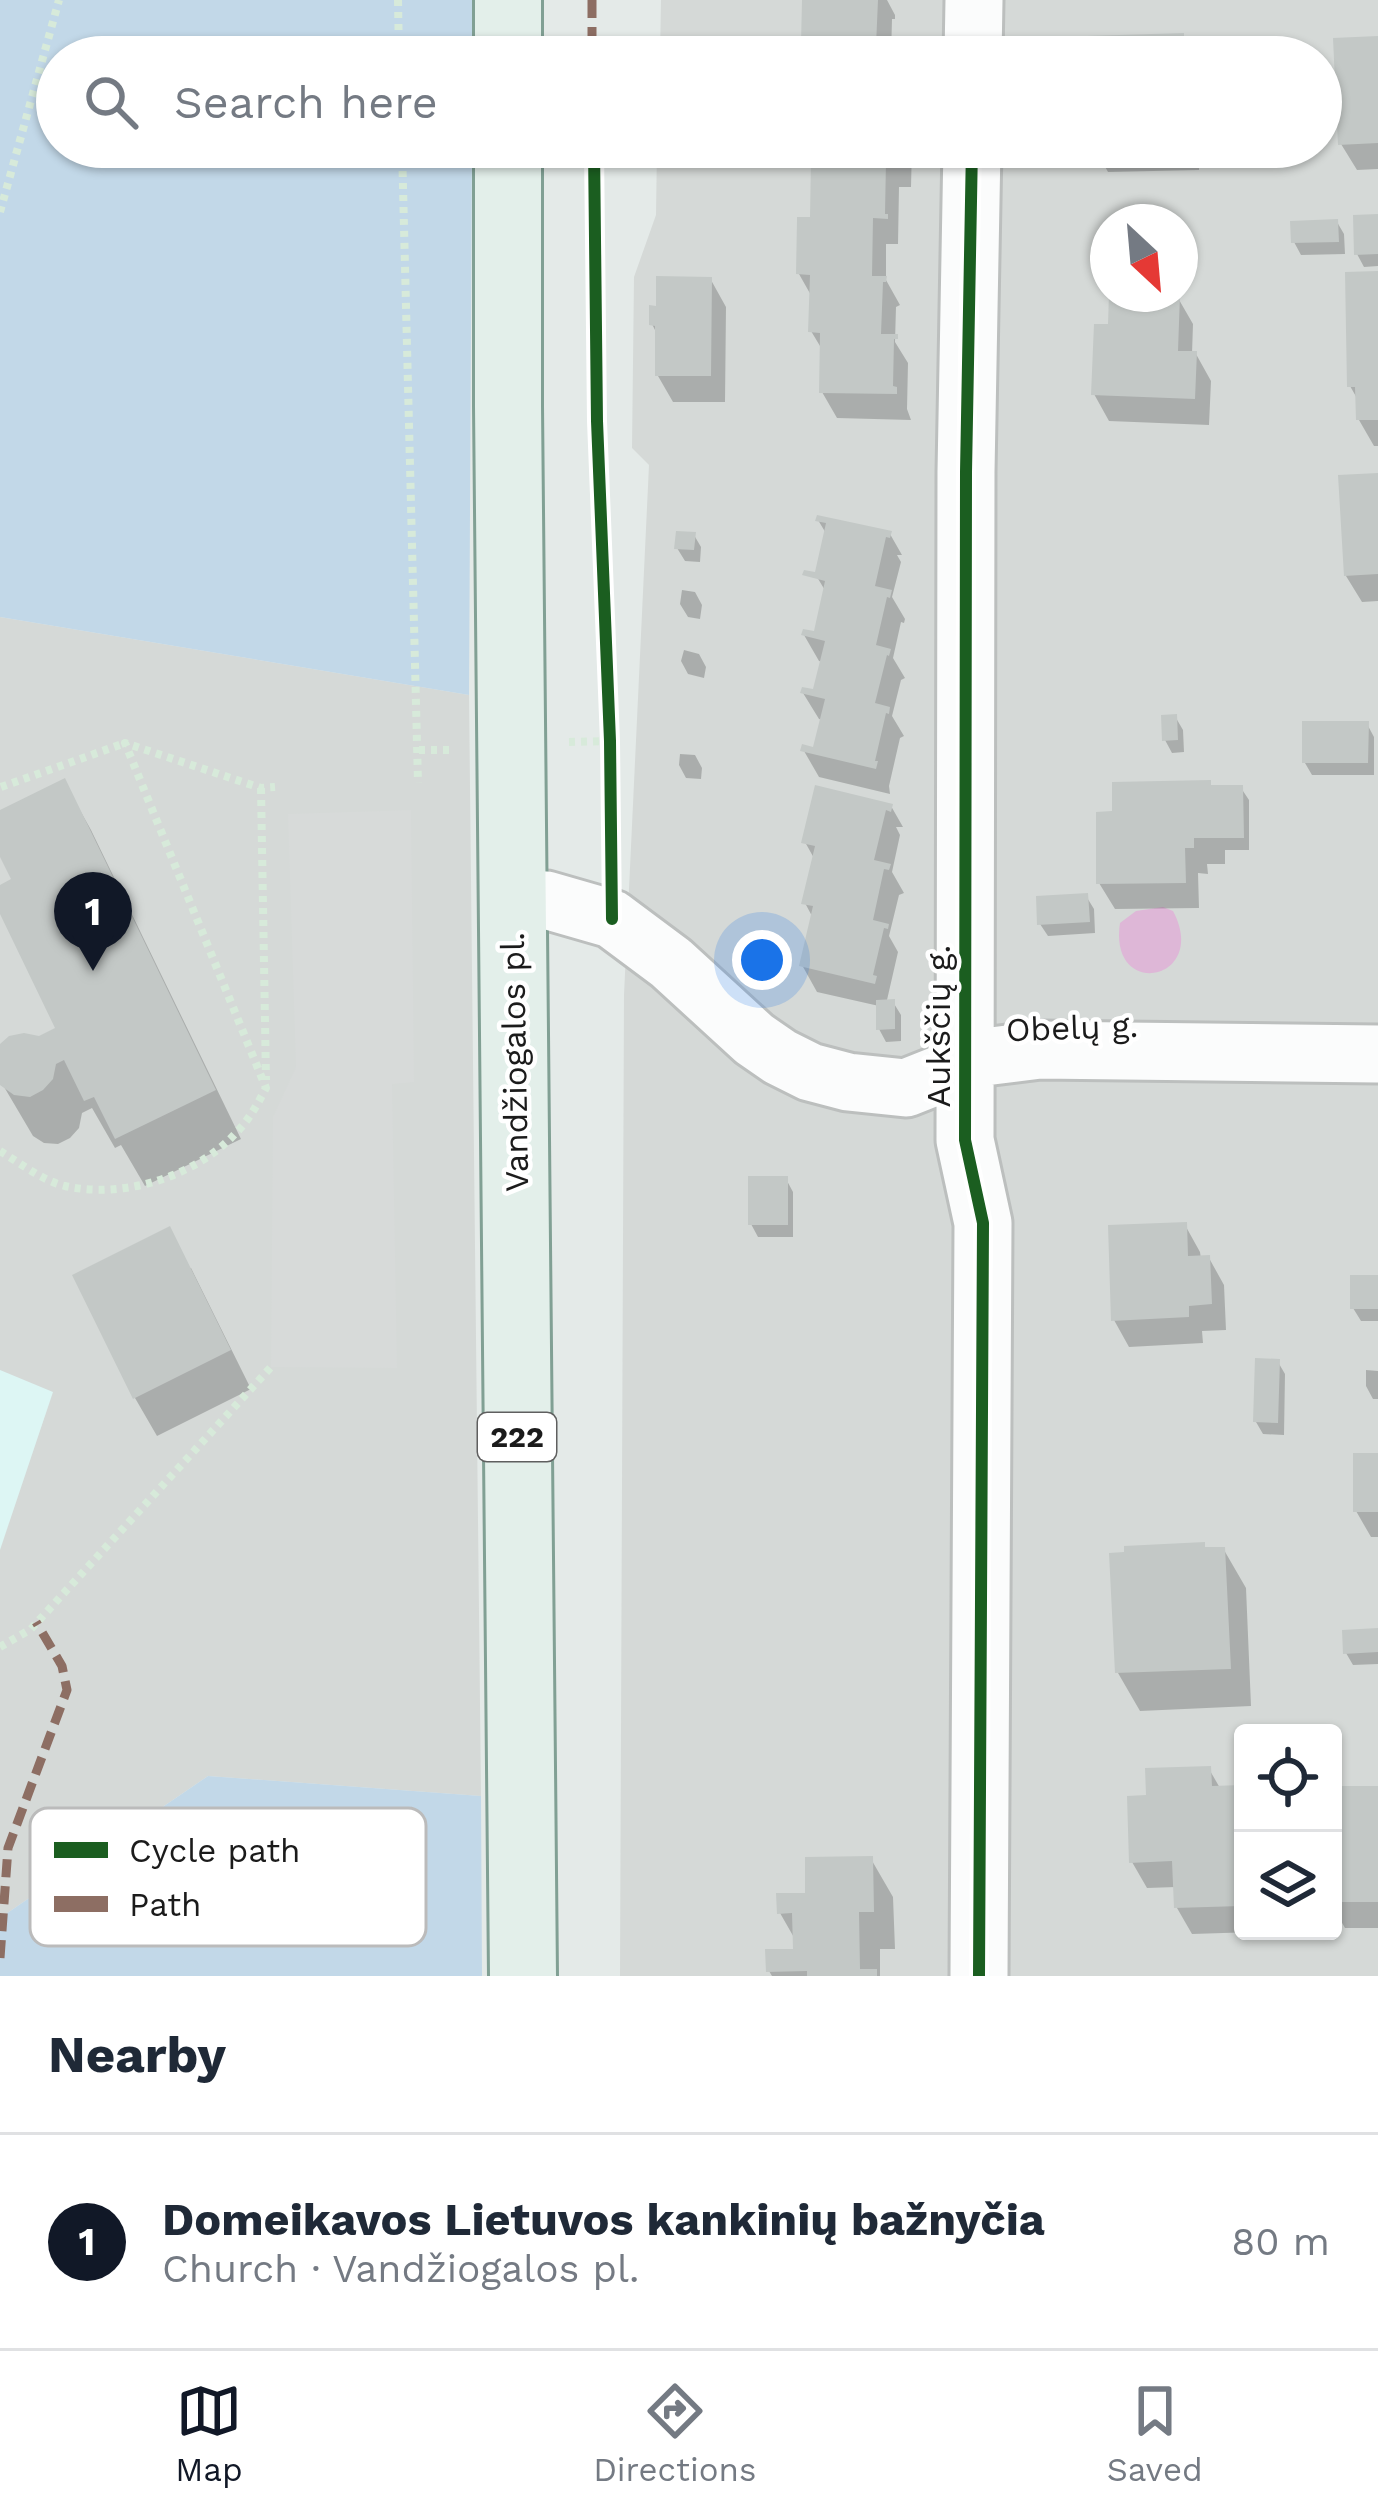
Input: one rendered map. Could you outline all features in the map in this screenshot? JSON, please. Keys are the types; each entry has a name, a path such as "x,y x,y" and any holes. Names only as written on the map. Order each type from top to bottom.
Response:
{"main road":[{"path":"508,0 508,36"},
{"name":"Vandžiogalos pl.","path":"508,168 523,1976"}],"street":[{"path":"973,36 974,0"},
{"name":"Aukščių g.","path":"971,168 964,1064 965,1140 983,1223 979,1976"},
{"name":"Obelų g.","path":"512,899 546,899 613,919 780,1058 848,1082 906,1088 984,1057 1040,1050 1378,1054"}],"path":[{"path":"49,36 59,0"},
{"path":"398,0 399,36"},
{"path":"0,212 36,83"},
{"path":"403,168 418,783"},
{"path":"125,743 266,1088"},
{"path":"0,786 125,743 261,788 275,787"},
{"path":"0,1151 61,1186 134,1188 169,1178 232,1138 252,1115 266,1088 261,788"},
{"path":"0,1647 31,1629 271,1367"}],"shaded area":[{"path":"0,0 473,0 473,36 36,36 36,168 472,168 469,695 0,617"},
{"path":"661,0 1378,0 1378,1976 620,1976 624,995 649,465 632,448 634,277 656,215 657,168 1342,168 1342,36 660,36"},
{"path":"0,617 469,695 481,1796 208,1776 161,1808 30,1808 30,1898 0,1918"},
{"path":"411,810 414,1082 392,1084 397,1368 271,1367 273,1117 296,1067 288,814"},
{"path":"1163,907 1173,911 1181,935 1179,953 1169,966 1141,972 1128,964 1120,948 1120,923 1136,911"},
{"path":"0,1370 53,1392 0,1550"},
{"path":"208,1776 481,1796 482,1976 0,1976 0,1918 30,1898 30,1946 426,1946 426,1808 161,1808"}],"building":[{"path":"802,0 878,0 876,36 801,36"},
{"path":"1184,33 1184,36 1087,36"},
{"path":"1378,36 1378,143 1342,145 1342,38"},
{"path":"811,168 886,168 888,219 873,218 872,276 887,276 881,334 898,334 893,386 897,394 819,393 820,333 808,332 810,275 796,274 797,217 810,217"},
{"path":"1378,214 1378,254 1354,255 1353,215"},
{"path":"1338,219 1339,242 1291,243 1290,221"},
{"path":"1378,271 1378,420 1356,420 1355,387 1347,387 1345,272"},
{"path":"656,276 712,277 711,376 655,376 655,326 649,325 649,305 656,306"},
{"path":"1108,312 1179,312 1178,351 1197,351 1195,399 1091,395 1094,324 1108,324"},
{"path":"1378,473 1378,574 1344,576 1338,475"},
{"path":"817,515 892,531 886,537 875,586 892,590 876,645 891,649 875,703 890,707 876,769 800,751 802,744 813,747 825,699 800,693 802,687 813,689 825,641 801,635 803,629 814,631 825,581 802,575 804,570 815,572 826,523 815,521"},
{"path":"676,531 696,532 694,550 674,549"},
{"path":"1177,714 1178,740 1162,741 1161,715"},
{"path":"1302,721 1369,721 1368,763 1302,763"},
{"path":"65,778 216,1090 115,1139 94,1097 84,1101 64,1060 56,1064 53,1079 43,1090 30,1097 14,1095 0,1085 0,1044 9,1036 39,1036 55,1028 0,914 0,885 11,879 0,857 0,810"},
{"path":"1211,780 1211,785 1243,785 1244,838 1194,838 1194,848 1185,848 1186,883 1096,884 1096,812 1112,811 1112,782"},
{"path":"815,785 893,804 891,812 886,810 874,860 891,864 889,870 884,869 873,920 889,924 873,975 877,976 875,984 799,966 813,906 801,904 815,846 801,843"},
{"path":"1088,893 1090,922 1037,925 1036,896"},
{"path":"895,999 895,1029 876,1030 876,1000"},
{"path":"748,1176 788,1176 788,1225 748,1225"},
{"path":"1187,1222 1188,1256 1210,1255 1212,1304 1189,1306 1189,1317 1111,1321 1108,1225"},
{"path":"170,1226 231,1350 133,1399 72,1275"},
{"path":"1350,1275 1378,1275 1378,1309 1350,1309"},
{"path":"1255,1358 1280,1359 1278,1423 1253,1422"},
{"path":"1353,1453 1378,1453 1378,1512 1353,1512"},
{"path":"1205,1542 1205,1547 1225,1547 1231,1669 1115,1673 1109,1553 1124,1552 1124,1546"},
{"path":"1378,1628 1378,1652 1343,1654 1342,1630"},
{"path":"1211,1766 1212,1786 1234,1785 1234,1906 1174,1908 1172,1861 1129,1863 1127,1796 1146,1795 1145,1768"},
{"path":"1342,1786 1378,1786 1378,1902 1342,1902"},
{"path":"873,1856 874,1912 859,1912 860,1969 877,1969 877,1976 766,1972 765,1949 793,1949 792,1913 777,1914 776,1893 805,1893 805,1857"}],"marked path":[{"path":"592,0 592,36"},
{"path":"0,1958 8,1848 67,1690 62,1666 36,1622"}],"cycle path":[{"path":"594,168 612,919"},
{"path":"972,168 965,1140 983,1223 979,1976"}],"place":[{"name":"Domeikavos Lietuvos kankinių bažnyčia","path":"93,971"}]}
